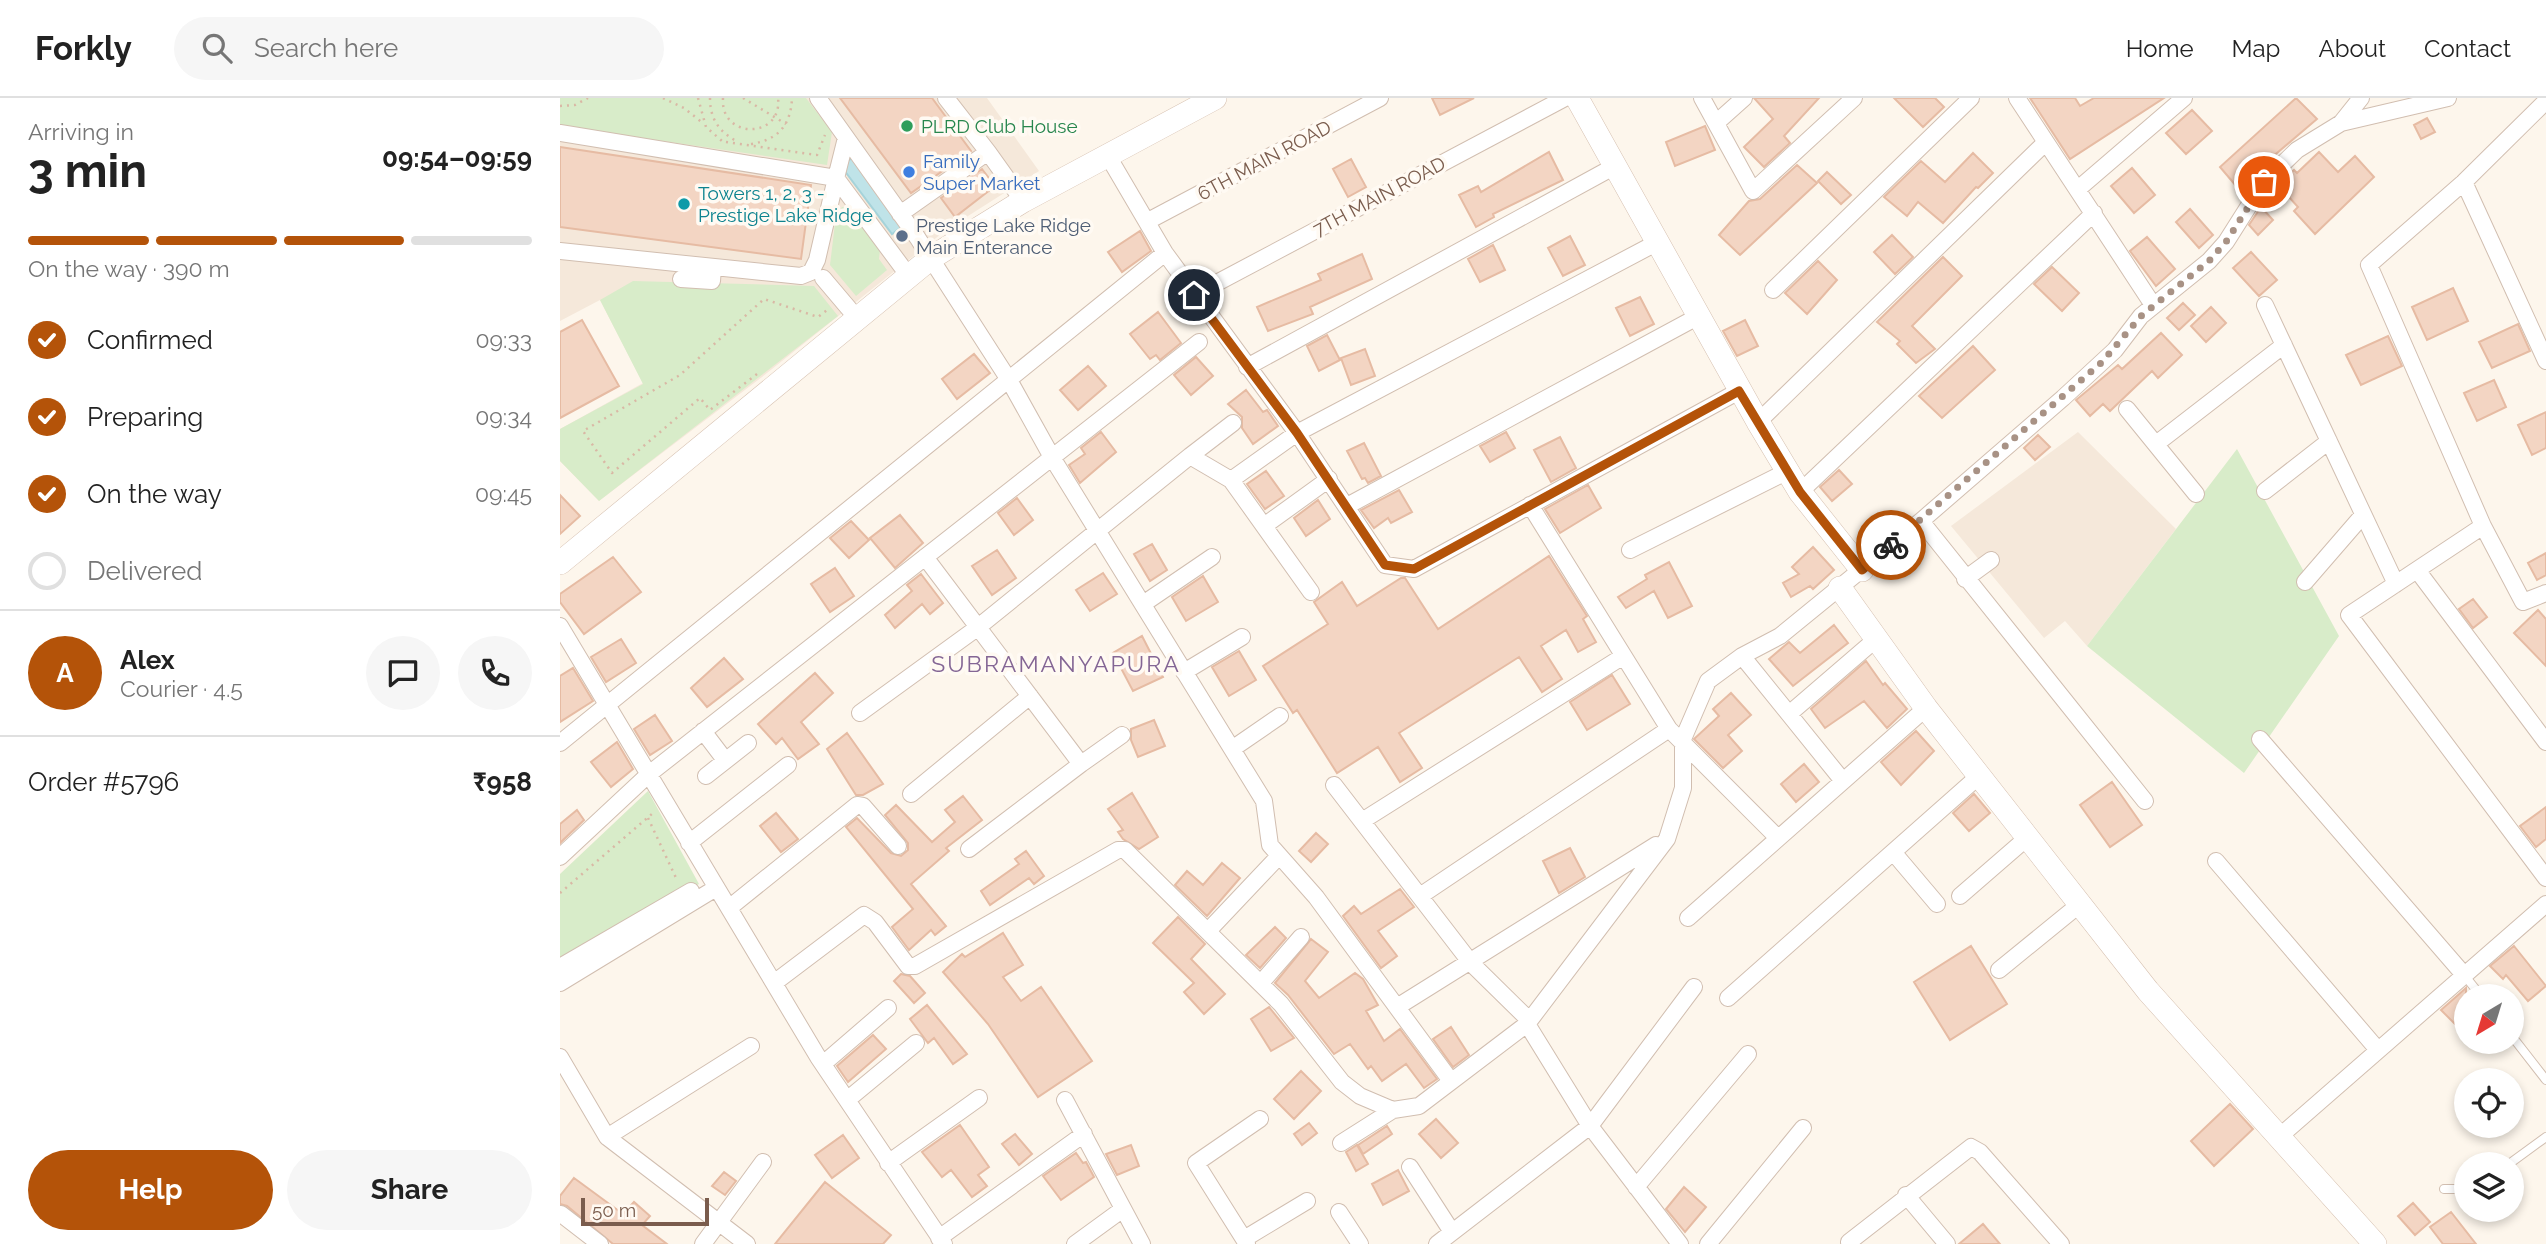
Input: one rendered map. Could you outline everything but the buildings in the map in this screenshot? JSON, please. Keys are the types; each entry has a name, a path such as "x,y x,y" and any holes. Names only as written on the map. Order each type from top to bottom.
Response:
{"street":[{"path":"818,98 931,258 1009,380 1053,459 1264,801 1267,840 1316,897 1451,1081"},
{"path":"946,98 1023,201"},
{"path":"560,563 931,258 1023,201 1215,98"},
{"name":"6TH MAIN ROAD","path":"1148,221 1380,98"},
{"name":"7TH MAIN ROAD","path":"1194,295 1564,98"},
{"path":"1577,98 1617,165 1739,391 1800,492 1862,570"},
{"path":"1702,98 1753,191 1854,98"},
{"path":"1716,123 1744,98"},
{"path":"1773,290 1971,98"},
{"path":"2017,98 2153,305"},
{"path":"2078,190 2184,98"},
{"path":"2342,123 2361,98"},
{"path":"1340,1143 1392,1110 1419,1106 1528,1022 1667,839 1683,788 1683,739 1708,681 1742,656 1780,636 1862,570 2109,356 2153,305 2186,282 2218,251 2264,182 2297,150 2342,123 2448,98"},
{"path":"2546,101 2464,182 2369,265 2483,526 2523,602 2546,593"},
{"path":"560,133 836,178 908,275"},
{"path":"560,251 801,276 811,272 817,260 846,138"},
{"path":"1758,422 2046,142"},
{"path":"900,214 988,152"},
{"path":"1108,156 1165,253 1297,433 1385,565 1414,569 1739,391"},
{"path":"1247,367 1617,165"},
{"path":"2464,182 2546,361"},
{"path":"1800,492 2094,213"},
{"path":"1231,480 1297,433 1658,242"},
{"path":"560,743 1165,253"},
{"path":"681,279 712,281 713,268"},
{"path":"823,278 856,317"},
{"path":"2265,305 2396,584"},
{"path":"1347,506 1699,316"},
{"path":"560,857 649,774 1199,342"},
{"path":"2156,444 2284,345"},
{"path":"2127,409 2196,495"},
{"path":"860,713 977,628 1233,423"},
{"path":"2265,491 2329,441"},
{"path":"1190,456 1231,480 1311,592"},
{"path":"1630,550 1788,471"},
{"path":"1264,526 1329,479"},
{"path":"1530,505 1669,729 1683,739 1778,838"},
{"path":"2305,582 2363,515"},
{"path":"1921,521 2145,801"},
{"path":"2483,526 2348,615 2546,878"},
{"path":"925,557 1081,764"},
{"path":"1143,604 1212,557"},
{"path":"1965,579 1991,559"},
{"path":"2417,570 2546,742"},
{"path":"1839,588 1926,708 2148,991 2375,1244"},
{"path":"560,626 823,1064 941,1241 1084,1134"},
{"path":"1184,671 1242,637"},
{"path":"1789,714 1875,640"},
{"path":"1742,656 1843,781"},
{"path":"1362,821 1622,657"},
{"path":"911,794 1030,696"},
{"path":"1688,918 1926,708"},
{"path":"1232,749 1280,716"},
{"path":"1420,896 1669,729"},
{"path":"703,731 725,760"},
{"path":"969,849 1122,735"},
{"path":"2260,739 2465,976"},
{"path":"706,776 748,743"},
{"path":"689,843 788,765"},
{"path":"1728,998 1980,775"},
{"path":"1334,785 1471,963 1528,1022 1590,1126 1679,1244"},
{"path":"729,908 857,805 863,806 898,846"},
{"path":"1960,896 2028,837"},
{"path":"1397,1007 1667,839"},
{"path":"774,983 864,915 875,922 908,966 915,966 1118,850 1129,854 1261,983 1281,1004 1342,1082 1360,1096 1392,1110"},
{"path":"1893,852 1937,904"},
{"path":"1208,931 1279,856"},
{"path":"2216,861 2378,1050"},
{"path":"560,967 714,883"},
{"path":"560,983 714,883"},
{"path":"1999,970 2080,904"},
{"path":"2279,1137 2546,904"},
{"path":"1261,983 1301,937"},
{"path":"1410,1167 1444,1240 1590,1126 1694,987"},
{"path":"823,1064 888,1008"},
{"path":"847,1100 916,1042"},
{"path":"607,1137 751,1046"},
{"path":"1636,1187 1748,1054"},
{"path":"560,1057 607,1137 747,1244"},
{"path":"888,1163 979,1098"},
{"path":"1065,1100 1142,1244"},
{"path":"1260,1119 1196,1163 1245,1242 1307,1201"},
{"path":"1708,1244 1803,1128"},
{"path":"1848,1243 1906,1195 1971,1147 1980,1152 2061,1244"},
{"path":"703,1244 763,1162"},
{"path":"1906,1195 1947,1244"},
{"path":"1075,1244 1123,1209"},
{"path":"1339,1212 1360,1244"},
{"path":"561,1214 600,1244"}],"lane":[{"path":"2465,976 2471,984"},
{"path":"2524,1052 2546,1080"},
{"path":"2524,1153 2546,1137"},
{"path":"2444,1189 2454,1189"}],"path":[{"path":"560,106 575,105 588,98"},
{"path":"663,98 684,108 723,142 730,160"},
{"path":"698,98 706,127"},
{"path":"710,98 711,114 717,126 731,141 817,155 825,134"},
{"path":"723,98 725,114 730,121 746,131 764,128 774,117 778,98"},
{"path":"743,98 786,124"},
{"path":"709,140 752,144 765,142 786,124 792,98"},
{"path":"760,371 710,410 700,398 612,473 583,431 680,374 764,299 818,317 821,324"},
{"path":"818,317 841,299"},
{"path":"560,893 666,803"},
{"path":"648,818 677,880"}],"shaded area":[{"path":"560,98 987,98 1039,171 946,230 762,377 599,501 560,461 560,429 643,383 600,300 560,321"},
{"path":"2078,432 2176,529 2087,646 2065,621 2044,638 1951,526"}],"green space":[{"path":"560,98 806,98 832,132 827,165 560,126"},
{"path":"842,207 849,208 880,250 879,259 887,270 856,296 830,265 836,215"},
{"path":"633,281 814,286 838,316 599,501 560,461 560,429 643,384 600,300"},
{"path":"2237,449 2339,636 2244,773 2087,646"},
{"path":"648,791 699,884 560,959 560,874"}],"water":[{"path":"852,158 903,226 892,234 841,166"}],"way so far":[{"path":"1891,545 2063,398 2115,350 2141,316 2209,261 2226,242 2264,182"}],"place":[{"name":"PLRD Club House","path":"907,126"},
{"name":"Family Super Market","path":"909,172"},
{"name":"Towers 1, 2, 3 - Prestige Lake Ridge","path":"684,204"},
{"name":"Prestige Lake Ridge Main Enterance","path":"902,236"}],"district":[{"name":"SUBRAMANYAPURA","path":"1056,663"}],"route":[{"path":"1194,295 1297,433 1385,565 1414,569 1739,391 1800,492 1862,570 1891,545"}]}
